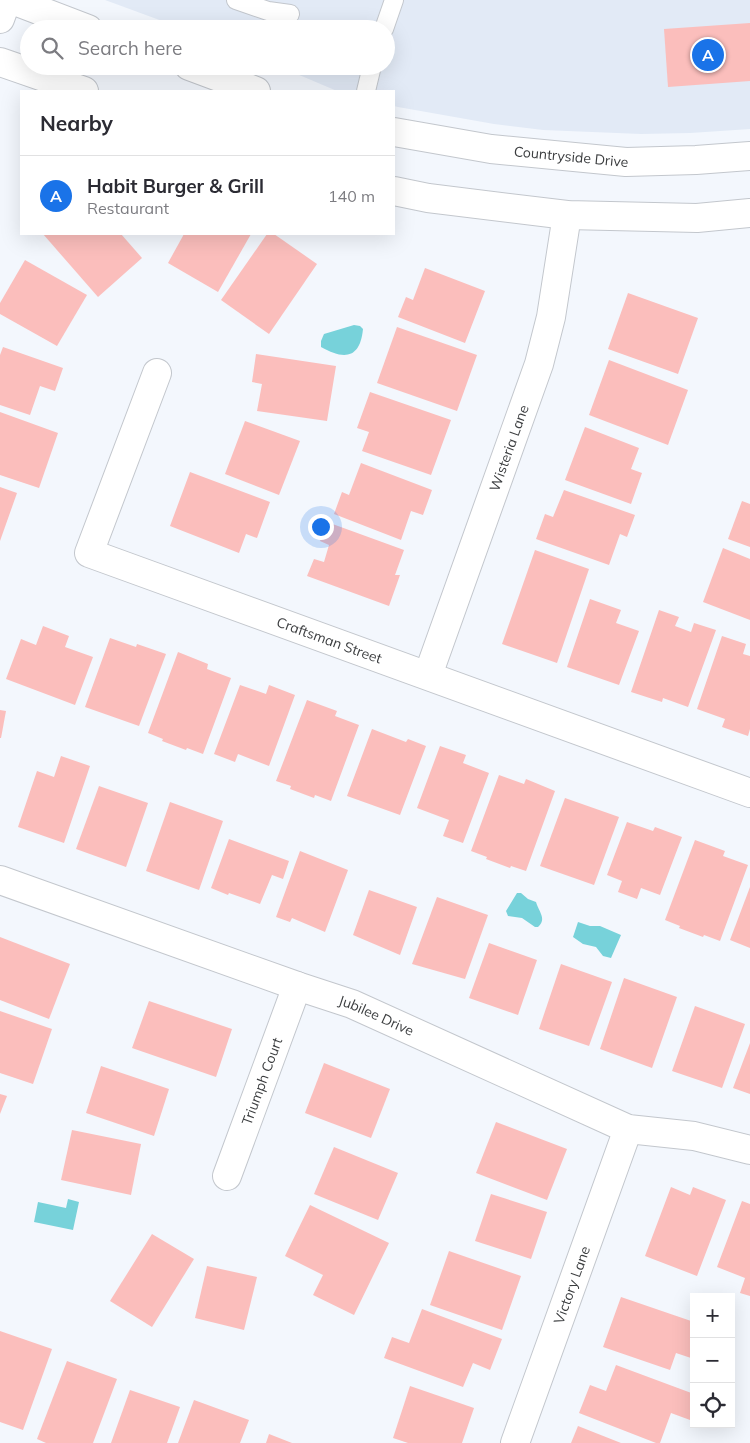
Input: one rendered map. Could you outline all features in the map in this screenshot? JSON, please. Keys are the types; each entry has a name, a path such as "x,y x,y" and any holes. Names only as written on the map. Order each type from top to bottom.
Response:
{"street":[{"path":"0,19 7,0"},
{"path":"12,0 64,20"},
{"path":"0,62 20,69"},
{"path":"38,75 81,90"},
{"path":"213,75 253,90"},
{"name":"Countryside Drive","path":"395,132 491,149 626,162 750,156"},
{"path":"395,191 428,198 567,215 697,218 750,213"},
{"name":"Wisteria Lane","path":"428,675 539,364 551,317 567,215"},
{"name":"Craftsman Street","path":"157,373 89,553 750,793"},
{"name":"Jubilee Drive","path":"0,880 352,1004 628,1129 694,1136 750,1150"},
{"name":"Triumph Court","path":"227,1176 297,986"},
{"name":"Victory Lane","path":"515,1443 628,1129"}],"lane":[{"path":"236,0 268,11 290,14"},
{"path":"387,20 394,0"},
{"path":"366,90 370,75"}],"shaded area":[{"path":"105,0 750,0 750,129 641,134 543,130 494,124 398,107 395,106 395,90 335,90 299,75 395,75 395,20 159,20"}],"water":[{"path":"354,325 360,326 363,329 358,346 350,354 337,354 321,347 324,334"},
{"path":"517,893 521,893 528,899 536,902 542,915 541,924 538,927 522,918 508,916 506,911"},
{"path":"578,922 590,926 600,926 621,935 611,958 603,956 596,947 583,944 573,937"},
{"path":"68,1199 79,1202 73,1230 34,1222 38,1202 66,1208"}],"building":[{"path":"750,23 750,81 668,87 664,29"},
{"path":"44,235 122,235 142,258 98,297"},
{"path":"183,235 250,235 218,292 168,263"},
{"path":"266,235 275,235 317,264 269,334 221,300"},
{"path":"25,260 87,295 57,346 0,314 0,303"},
{"path":"425,268 485,291 465,343 398,317 406,297 413,300"},
{"path":"628,293 698,318 678,374 608,349"},
{"path":"397,327 477,355 457,411 377,383"},
{"path":"3,347 63,368 55,391 40,386 30,415 0,405 0,355"},
{"path":"256,354 336,366 327,421 257,411 262,384 252,382"},
{"path":"609,360 688,390 668,445 589,415"},
{"path":"370,392 451,420 431,475 362,451 369,432 357,428"},
{"path":"0,412 58,433 39,488 0,475"},
{"path":"245,421 300,441 279,495 225,474"},
{"path":"585,427 639,448 631,469 642,473 631,504 565,480"},
{"path":"361,463 432,490 423,515 411,511 401,540 334,514 342,492 349,495"},
{"path":"190,472 270,502 257,538 246,534 239,553 170,526"},
{"path":"0,487 17,493 0,541"},
{"path":"564,490 635,515 627,537 620,534 609,565 536,539 545,514 553,517"},
{"path":"742,501 750,504 750,547 728,539"},
{"path":"327,522 404,550 395,575 400,575 389,606 307,576 314,559 324,562 329,545 320,541"},
{"path":"723,548 750,559 750,620 703,602"},
{"path":"535,550 589,569 557,663 502,644"},
{"path":"590,599 621,610 616,623 639,631 619,685 567,667"},
{"path":"659,610 679,617 675,626 691,632 694,623 716,630 688,707 663,698 662,702 631,692"},
{"path":"43,626 69,636 65,647 93,657 75,705 6,679 21,639 36,645"},
{"path":"722,636 746,644 743,654 750,656 750,729 748,736 722,727 725,719 697,709"},
{"path":"110,638 136,647 137,644 166,654 139,726 85,707"},
{"path":"178,652 208,664 207,669 231,678 203,754 162,741 163,739 148,733"},
{"path":"240,685 266,694 269,685 295,695 269,766 238,754 235,762 214,754"},
{"path":"307,700 337,711 335,716 359,725 331,801 315,795 314,798 290,789 291,786 276,781"},
{"path":"0,710 6,711 1,738 0,738"},
{"path":"372,729 406,742 408,739 426,746 400,815 347,796"},
{"path":"440,746 466,755 463,763 489,773 463,843 443,836 449,820 417,808"},
{"path":"61,756 90,766 64,843 18,827 37,771 54,777"},
{"path":"499,775 524,784 526,779 555,791 526,871 511,866 510,868 471,851"},
{"path":"99,786 148,803 126,867 76,849"},
{"path":"565,798 619,817 594,885 540,866"},
{"path":"170,802 223,821 199,890 146,871"},
{"path":"627,822 653,831 655,827 682,837 660,895 641,888 637,899 618,892 622,881 607,875"},
{"path":"229,839 289,861 283,879 272,875 260,904 211,888"},
{"path":"695,840 725,851 723,856 748,865 720,941 679,928 680,926 665,920"},
{"path":"300,851 348,870 325,932 292,918 290,922 276,917"},
{"path":"750,887 750,948 730,940"},
{"path":"369,890 417,907 400,955 353,935"},
{"path":"437,897 488,915 465,979 412,964"},
{"path":"0,937 70,964 49,1019 0,1000"},
{"path":"489,943 537,960 518,1015 469,998"},
{"path":"561,964 612,982 589,1046 539,1029"},
{"path":"624,978 677,997 652,1068 600,1049"},
{"path":"149,1001 232,1029 216,1077 132,1048"},
{"path":"695,1006 745,1024 722,1088 672,1071"},
{"path":"0,1011 52,1029 33,1084 0,1073"},
{"path":"750,1043 750,1094 733,1088"},
{"path":"324,1063 390,1089 371,1138 305,1113"},
{"path":"101,1066 169,1089 154,1136 86,1113"},
{"path":"0,1094 7,1096 0,1114"},
{"path":"496,1122 567,1149 547,1200 476,1173"},
{"path":"72,1130 141,1144 131,1195 61,1180"},
{"path":"334,1147 398,1173 378,1220 314,1194"},
{"path":"671,1187 690,1195 693,1187 726,1200 697,1276 645,1256"},
{"path":"491,1194 547,1212 531,1259 475,1241"},
{"path":"742,1201 750,1204 750,1296 740,1293 745,1278 717,1267"},
{"path":"310,1205 389,1243 354,1315 313,1295 323,1275 285,1256"},
{"path":"152,1234 194,1259 152,1327 110,1301"},
{"path":"449,1251 521,1276 502,1330 430,1305"},
{"path":"207,1266 257,1277 244,1330 195,1318"},
{"path":"621,1297 690,1321 690,1358 676,1353 670,1370 603,1347"},
{"path":"422,1309 502,1339 490,1370 473,1363 463,1387 384,1358 392,1337 409,1343"},
{"path":"0,1331 52,1349 23,1430 0,1422"},
{"path":"67,1361 117,1379 93,1443 46,1443 37,1439"},
{"path":"616,1365 690,1393 690,1420 671,1413 660,1443 656,1443 579,1413 590,1385 606,1391"},
{"path":"410,1386 474,1408 462,1443 408,1443 393,1438"},
{"path":"130,1390 180,1407 167,1443 111,1443"},
{"path":"194,1400 249,1420 240,1443 178,1443"},
{"path":"578,1426 621,1443 571,1443"},
{"path":"269,1434 292,1443 266,1443"}],"place":[{"name":"Habit Burger & Grill","path":"708,55"}]}
